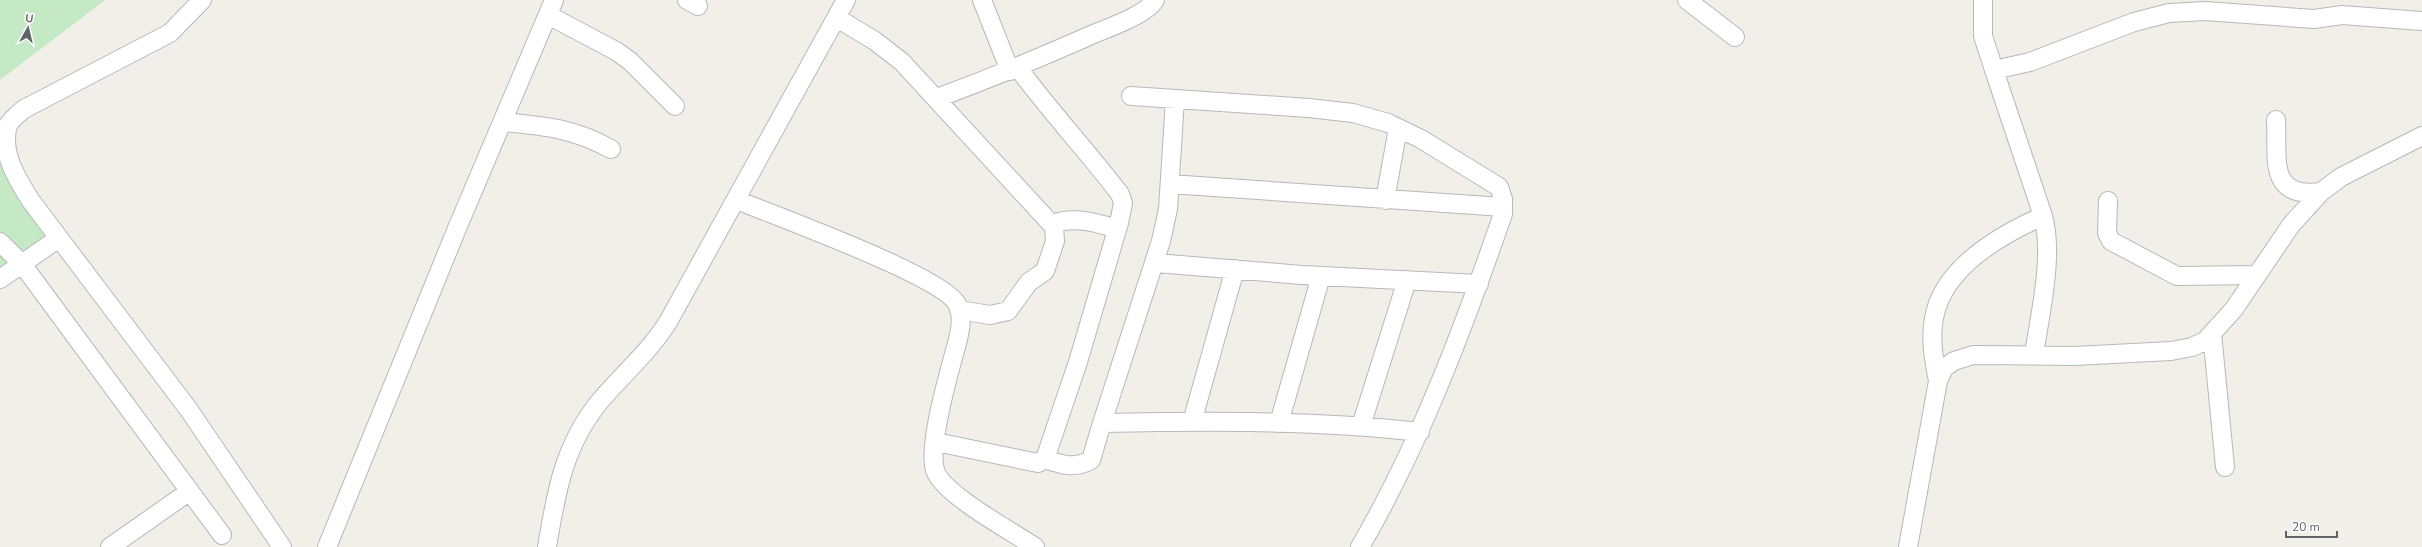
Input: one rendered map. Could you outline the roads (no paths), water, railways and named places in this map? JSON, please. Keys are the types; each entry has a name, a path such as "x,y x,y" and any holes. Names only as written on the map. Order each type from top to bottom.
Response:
{"street":[{"path":"202,0 170,33 24,108 8,124 2,144 8,165 31,201 189,410 282,547"},
{"path":"547,547 558,484 579,430 601,400 656,340 737,200 846,0"},
{"path":"936,442 1038,463 1045,459 1080,354 1117,229 1123,203 1120,194 1082,144 1051,112 1014,69 982,0"},
{"path":"937,98 1014,69 1136,15 1155,0"},
{"path":"1687,0 1735,37"},
{"path":"1983,0 1983,36 2043,216 2047,237 2044,284 2034,355"},
{"path":"1994,70 2030,62 2134,22 2169,13 2243,7 2314,18 2340,8 2422,21"},
{"path":"327,547 458,226 551,8 630,61 675,106"},
{"path":"836,18 875,41 902,62 937,98 975,143 1052,224 1056,231 1055,241 1046,271 1029,282 1008,311 990,315 959,310"},
{"path":"1131,96 1309,108 1353,113 1388,123 1398,128 1490,180 1499,187 1503,199 1503,214 1479,284 1420,432 1398,480 1360,547"},
{"path":"1045,459 1064,466 1080,466 1091,460 1156,263 1168,209 1175,99"},
{"path":"2276,120 2280,175 2284,185 2293,191 2321,192"},
{"path":"503,122 561,128 589,137 611,149"},
{"path":"1385,200 1398,128"},
{"path":"1908,547 1938,382 1944,368 1954,361 1973,355 2074,356 2171,351 2192,347 2205,341 2234,309 2291,225 2321,192 2341,177 2422,136"},
{"path":"1170,184 1503,207"},
{"path":"737,200 922,277 950,295 958,305 961,320 936,442 934,460 936,472 943,482 965,503 1035,547"},
{"path":"2108,201 2107,233 2111,241 2170,274 2185,277 2256,275"},
{"path":"1938,382 1933,351 1934,318 1940,298 1950,280 1997,239 2043,216"},
{"path":"1052,224 1064,220 1076,220 1117,229"},
{"path":"0,279 59,238"},
{"path":"0,242 22,264 222,535"},
{"path":"1156,263 1321,276 1479,284"},
{"path":"1192,422 1235,269"},
{"path":"1279,423 1321,276"},
{"path":"1361,426 1407,280"},
{"path":"2212,333 2225,467"},
{"path":"1102,423 1279,423 1361,426 1420,432"},
{"path":"110,547 190,491"}]}
